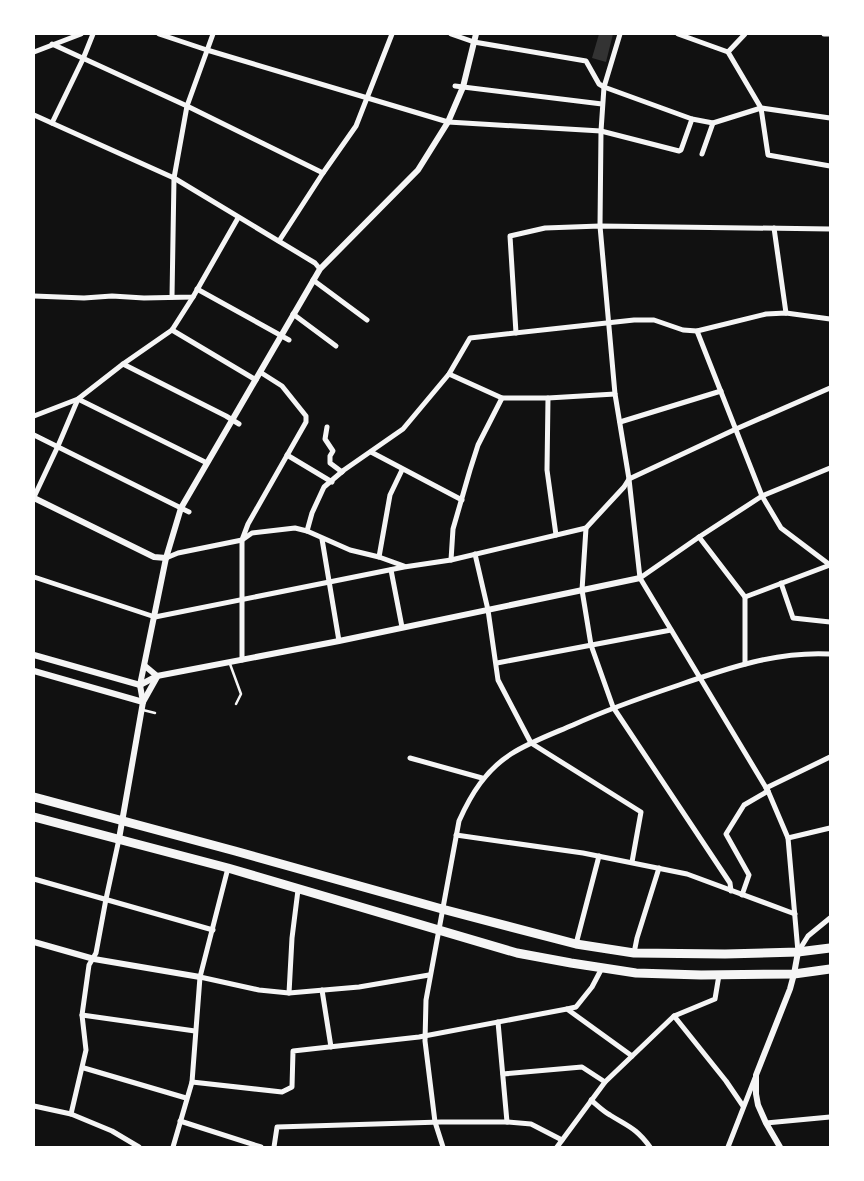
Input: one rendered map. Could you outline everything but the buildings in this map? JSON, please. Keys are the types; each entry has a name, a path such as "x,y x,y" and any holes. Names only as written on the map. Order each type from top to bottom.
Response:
{"main road":[{"path":"34,797 576,944 634,953 798,952 830,948"},
{"path":"34,817 228,868 517,953 636,973 794,974 830,969"}],"street":[{"path":"34,52 81,34"},
{"path":"52,123 83,59 92,34"},
{"path":"159,34 448,122 601,131 679,151 692,119"},
{"path":"172,297 174,178 187,106 213,34"},
{"path":"279,241 356,126 392,34"},
{"path":"451,34 474,42 586,61 600,84 604,87 692,119 713,123 761,108 830,118"},
{"path":"143,702 140,685 166,558 181,508 207,463 236,423 260,372 320,269 418,170 448,122 463,87 476,34"},
{"path":"620,34 604,87 602,104 600,226 615,394 629,479 640,578 767,789 788,838 798,952 794,974 728,1147"},
{"path":"678,34 728,52 761,108 768,155 830,166"},
{"path":"728,52 745,34"},
{"path":"824,34 830,34"},
{"path":"52,44 187,106 323,173"},
{"path":"455,86 602,104"},
{"path":"34,115 174,178 315,263 320,269"},
{"path":"702,154 713,123"},
{"path":"34,416 78,398 172,330 238,218"},
{"path":"516,333 510,236 545,228 600,226 830,229"},
{"path":"774,228 786,313"},
{"path":"313,280 367,320"},
{"path":"197,289 289,340"},
{"path":"34,296 84,298 112,296 144,298 193,297"},
{"path":"307,531 317,500 324,487 403,429 449,374 470,338 634,320 654,320 683,330 697,331 766,314 786,313 830,319"},
{"path":"293,314 336,346"},
{"path":"172,330 256,380"},
{"path":"697,331 762,496 781,528 830,565 745,597"},
{"path":"123,364 226,416 236,423"},
{"path":"242,660 242,540 248,524 306,422 306,416 282,386 260,372"},
{"path":"449,374 502,398 548,398 615,394"},
{"path":"34,577 155,617 404,567 451,560 586,528 624,487 629,479 830,388"},
{"path":"620,422 721,391"},
{"path":"78,398 34,498 154,557 166,558 178,553 242,540 252,533 295,528 307,531 350,550 404,567"},
{"path":"78,398 207,463"},
{"path":"451,560 453,529 478,445 502,398"},
{"path":"548,398 547,470 556,535"},
{"path":"327,427 325,439 333,451 330,456 330,463 342,472"},
{"path":"34,435 189,512"},
{"path":"371,452 462,500"},
{"path":"287,455 332,482"},
{"path":"34,655 140,685 157,676 339,641 640,578 762,496 830,468"},
{"path":"380,558 390,495 402,470"},
{"path":"586,528 582,590 591,645 613,707 730,883 731,891"},
{"path":"699,537 745,597 745,664"},
{"path":"322,539 339,641"},
{"path":"475,554 488,610 498,680 532,743 641,812 632,862"},
{"path":"391,570 402,627"},
{"path":"781,583 793,618 830,622"},
{"path":"496,663 671,630"},
{"path":"443,1147 435,1122 426,1035 426,1000 429,975 459,821 482,778 511,754 613,707 745,664 782,656 813,653 830,654"},
{"path":"144,666 157,676"},
{"path":"34,671 143,702"},
{"path":"71,1114 84,1068 86,1050 82,1015 89,966 94,959 119,839 141,709 157,676"},
{"path":"410,758 482,778"},
{"path":"742,895 749,875 726,834 744,805 767,789 830,758"},
{"path":"788,838 830,828"},
{"path":"456,835 599,856 687,874 795,914"},
{"path":"576,944 599,856"},
{"path":"173,1147 192,1082 200,977 228,868"},
{"path":"634,953 659,868"},
{"path":"34,879 213,930"},
{"path":"289,993 292,938 298,890"},
{"path":"798,952 808,936 830,918"},
{"path":"34,942 94,959 200,977 259,990 289,993 359,987 429,975"},
{"path":"192,1082 282,1092 292,1086 293,1051 426,1035 576,1007 592,987 602,968"},
{"path":"557,1147 605,1082 674,1016 715,999 719,975"},
{"path":"322,990 332,1047"},
{"path":"568,1009 632,1056"},
{"path":"82,1015 195,1031"},
{"path":"674,1016 744,1106"},
{"path":"498,1022 508,1122"},
{"path":"504,1074 582,1067 605,1082"},
{"path":"84,1068 186,1098"},
{"path":"756,1075 758,1105 766,1124 780,1147"},
{"path":"591,1100 609,1114 630,1126 642,1136 650,1147"},
{"path":"34,1106 71,1114 112,1131 139,1147"},
{"path":"766,1124 830,1117"},
{"path":"180,1121 261,1147"},
{"path":"274,1147 277,1127 435,1122 508,1122 532,1124 562,1140"}],"lane":[{"path":"230,662 241,694 236,704"},
{"path":"141,709 155,713"}],"shaded area":[{"path":"599,34 613,34 606,62 592,58"}]}
